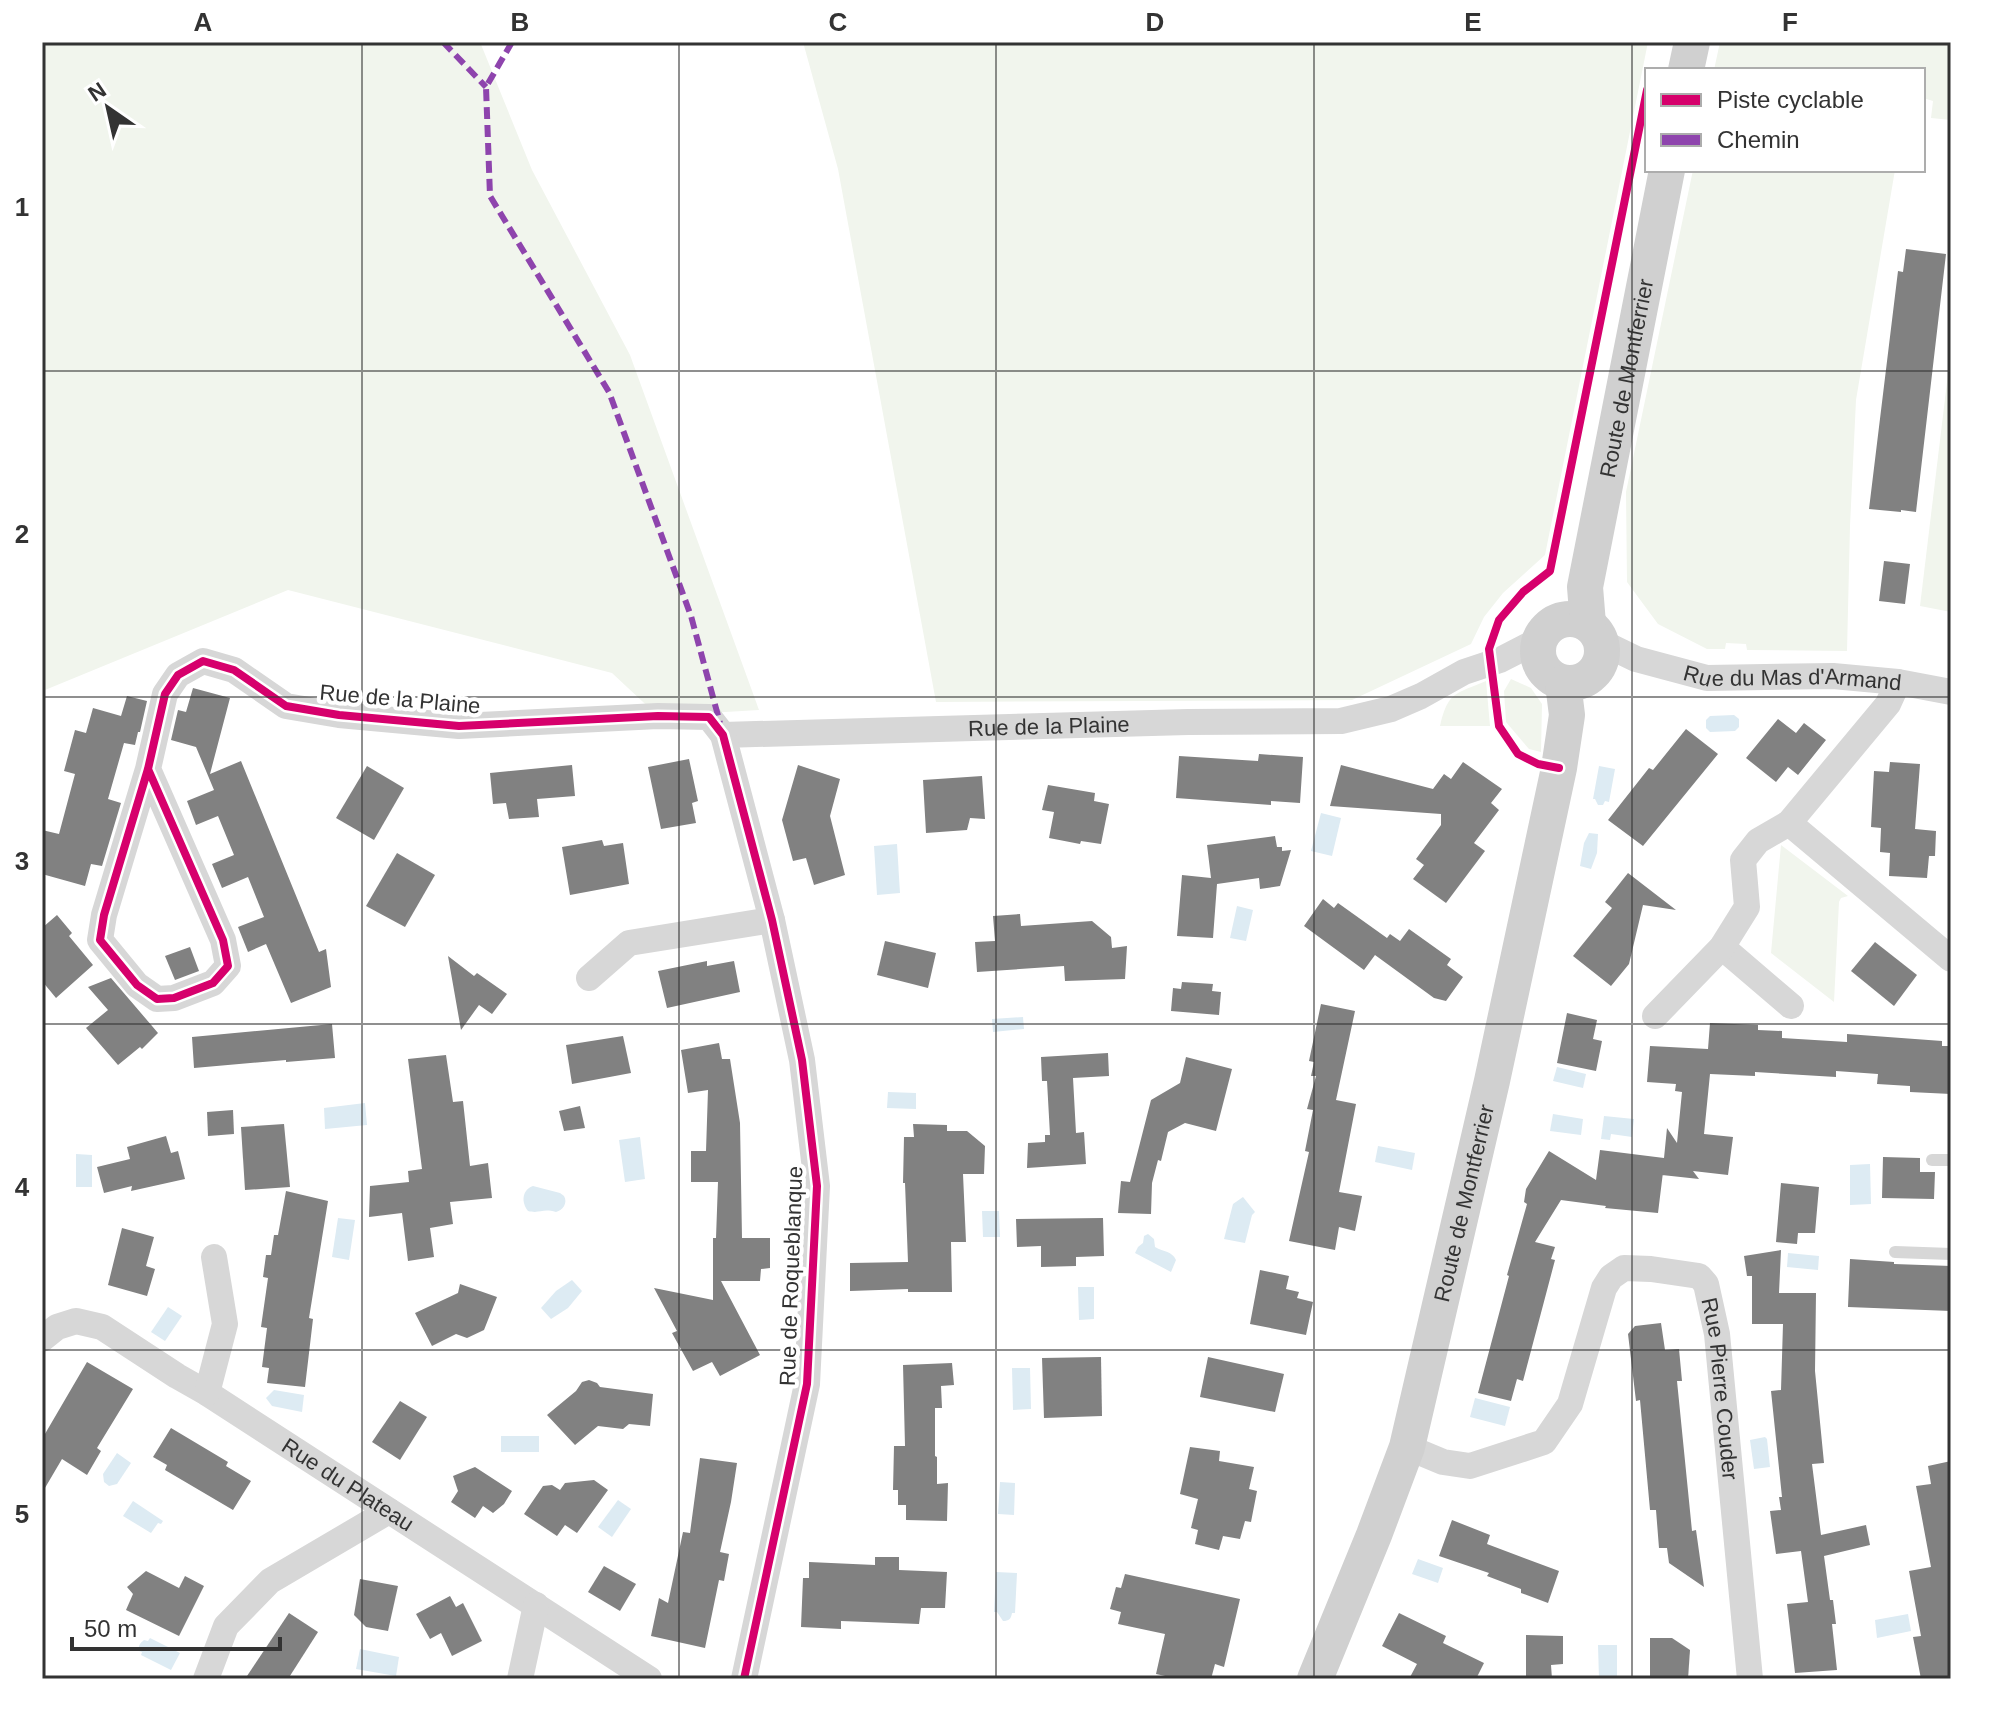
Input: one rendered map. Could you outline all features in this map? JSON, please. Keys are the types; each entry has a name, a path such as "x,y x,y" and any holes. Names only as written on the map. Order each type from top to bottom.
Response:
{"street":[{"path":"1686,68 1692,42"},
{"name":"Route de Montferrier","path":"1315,1679 1407,1447 1492,1081 1559,768 1572,659 1667,172"},
{"name":"Rue du Mas d'Armand","path":"1572,659 1636,659 1707,678 1833,676 1898,682 1951,692"},
{"name":"Rue de la Plaine","path":"148,769 165,694 178,675 203,661 234,670 286,706 339,715 459,726 658,716 709,717 723,735 1188,722 1341,721 1391,709 1464,672 1500,660 1572,659"},
{"path":"1655,1016 1722,947 1747,907 1743,860 1758,841 1789,823 1888,704 1898,682"},
{"name":"Rue de Roqueblanque","path":"723,735 772,920 802,1060 817,1186 807,1384 744,1679"},
{"path":"148,769 223,940 228,966 213,983 174,998 157,999 137,985 100,940 104,915 148,769"},
{"path":"1789,823 1951,959"},
{"path":"589,978 629,943 772,920"},
{"path":"1722,947 1791,1006"},
{"path":"207,1393 225,1324 214,1257"},
{"name":"Rue Pierre Couder","path":"1407,1447 1443,1462 1470,1466 1544,1442 1570,1404 1604,1288 1611,1277 1624,1268 1699,1276 1706,1284 1717,1334 1750,1679"},
{"name":"Rue du Plateau","path":"42,1339 57,1327 76,1321 102,1327 649,1679"},
{"path":"206,1679 226,1626 270,1581 389,1511"},
{"path":"520,1679 536,1605"}],"lane":[{"path":"1932,1160 1951,1160"},
{"path":"1895,1252 1951,1254"}],"shaded area":[{"path":"42,42 480,42 532,170 630,355 759,710 658,716 612,673 288,590 45,690 42,698"},
{"path":"803,42 1648,42 1545,555 1503,593 1484,617 1471,644 1352,700 936,702 838,169"},
{"path":"1720,42 1951,42 1951,120 1931,118 1933,101 1925,99 1925,68 1714,68"},
{"path":"1693,172 1895,172 1856,400 1847,651 1747,650 1746,644 1726,643 1725,649 1707,649 1658,624 1627,582 1626,492"},
{"path":"1951,349 1951,612 1920,606"},
{"path":"1511,679 1531,688 1542,704 1541,752 1529,749 1506,722 1504,691"},
{"path":"1486,681 1490,726 1440,726 1446,706 1455,695"},
{"path":"1734,715 1739,719 1739,727 1735,731 1710,732 1706,728 1706,720 1710,716"},
{"path":"1599,766 1615,769 1609,802 1605,801 1603,805 1598,805 1593,799"},
{"path":"1321,813 1341,818 1332,856 1311,851"},
{"path":"1589,833 1598,834 1597,853 1591,869 1580,866"},
{"path":"897,844 900,893 877,895 874,846"},
{"path":"1781,845 1848,896 1839,902 1834,1002 1771,953"},
{"path":"1237,906 1253,910 1246,941 1230,938"},
{"path":"1023,1017 1024,1029 993,1032 992,1019"},
{"path":"1557,1067 1586,1074 1583,1088 1553,1081"},
{"path":"888,1092 916,1093 916,1109 887,1108"},
{"path":"365,1103 367,1125 325,1129 324,1108"},
{"path":"1553,1114 1583,1119 1581,1135 1550,1131"},
{"path":"1604,1116 1634,1119 1632,1137 1611,1134 1610,1140 1601,1139"},
{"path":"640,1137 645,1179 625,1182 619,1140"},
{"path":"1378,1146 1415,1153 1412,1170 1375,1162"},
{"path":"76,1154 92,1155 92,1187 76,1187"},
{"path":"1870,1164 1871,1204 1850,1205 1850,1165"},
{"path":"533,1186 560,1193 565,1199 564,1206 556,1212 528,1211 524,1197"},
{"path":"1243,1197 1255,1212 1245,1243 1224,1239 1233,1204"},
{"path":"982,1211 999,1211 1000,1237 983,1237"},
{"path":"338,1218 355,1220 349,1260 332,1257"},
{"path":"1148,1234 1154,1239 1155,1247 1170,1253 1176,1260 1171,1272 1135,1253"},
{"path":"1788,1253 1819,1256 1818,1270 1787,1267"},
{"path":"572,1280 582,1291 568,1308 551,1319 541,1308 556,1291"},
{"path":"1078,1287 1094,1287 1094,1319 1079,1320"},
{"path":"168,1307 182,1316 165,1341 151,1332"},
{"path":"1012,1368 1030,1368 1031,1409 1013,1410"},
{"path":"274,1390 304,1395 302,1412 272,1406 266,1398"},
{"path":"1475,1398 1510,1407 1505,1426 1470,1417"},
{"path":"501,1436 539,1436 539,1452 501,1452"},
{"path":"1765,1437 1770,1467 1754,1469 1750,1440"},
{"path":"117,1453 131,1463 117,1484 109,1486 104,1482 103,1474"},
{"path":"1000,1482 1015,1483 1014,1515 998,1514"},
{"path":"618,1500 631,1509 612,1537 598,1527"},
{"path":"133,1501 163,1521 151,1533 123,1516"},
{"path":"1418,1559 1443,1568 1438,1583 1412,1574"},
{"path":"996,1572 1017,1573 1015,1613 1007,1621 994,1612"},
{"path":"1908,1614 1911,1631 1877,1638 1875,1620"},
{"path":"150,1638 180,1653 171,1670 141,1655 140,1645"},
{"path":"1598,1645 1617,1645 1617,1679 1599,1679"},
{"path":"360,1649 399,1657 396,1676 356,1669"}],"building":[{"path":"1906,249 1946,254 1916,512 1869,509 1898,271 1903,272"},
{"path":"1884,561 1910,564 1905,604 1879,601"},
{"path":"193,688 230,698 210,774 241,761 319,952 326,949 331,987 291,1003 266,944 248,952 238,927 264,917 248,877 222,888 212,864 234,855 218,816 196,825 187,801 214,790 196,747 171,740 178,710 186,712"},
{"path":"127,696 147,701 135,745 124,743 108,799 121,803 102,866 91,864 85,886 42,874 42,830 59,834 75,774 64,771 75,730 86,733 93,708 121,716"},
{"path":"1778,719 1796,733 1804,723 1826,740 1798,775 1788,767 1776,782 1746,758"},
{"path":"1686,729 1718,754 1643,846 1608,820 1649,768 1653,770"},
{"path":"1259,754 1303,757 1300,803 1271,801 1271,805 1176,798 1179,756 1258,761"},
{"path":"689,759 698,801 692,803 696,823 661,829 648,767"},
{"path":"1463,762 1502,789 1491,803 1499,810 1474,843 1485,851 1446,903 1413,879 1424,865 1416,859 1441,825 1441,814 1330,806 1341,765 1433,789 1444,774 1451,779"},
{"path":"1890,762 1920,764 1915,829 1936,831 1935,856 1929,856 1927,878 1889,876 1890,853 1880,852 1881,828 1871,827 1874,771 1889,772"},
{"path":"572,765 575,796 537,799 539,817 509,819 506,803 493,804 490,773"},
{"path":"798,765 840,779 830,816 845,875 814,885 806,858 793,861 782,820"},
{"path":"367,766 404,788 374,840 336,818"},
{"path":"982,776 985,819 970,818 967,830 926,833 923,780"},
{"path":"1048,785 1095,793 1094,801 1109,804 1101,844 1081,841 1080,844 1049,838 1054,812 1042,810"},
{"path":"1275,836 1277,847 1282,847 1282,851 1291,850 1280,886 1260,889 1259,878 1217,884 1213,938 1177,936 1182,875 1211,878 1207,845"},
{"path":"602,840 604,846 623,843 629,884 570,895 562,847"},
{"path":"397,853 435,875 405,927 366,906"},
{"path":"1628,873 1676,910 1643,905 1629,964 1611,986 1573,956 1612,908 1605,902"},
{"path":"1323,899 1334,908 1338,903 1387,938 1390,934 1400,941 1409,929 1451,959 1447,965 1463,977 1446,1001 1434,998 1375,955 1364,970 1304,926"},
{"path":"1020,914 1021,926 1092,921 1111,937 1112,948 1127,946 1125,979 1065,981 1064,966 977,972 975,942 995,941 993,916"},
{"path":"57,915 72,933 69,936 93,965 56,998 42,981 42,928"},
{"path":"885,941 936,953 928,988 877,975"},
{"path":"1875,942 1917,975 1894,1006 1851,971"},
{"path":"190,947 199,971 175,980 165,956"},
{"path":"448,956 474,976 477,973 507,994 492,1014 479,1005 461,1030"},
{"path":"707,961 707,966 734,961 740,992 667,1008 658,971"},
{"path":"111,978 158,1033 142,1049 140,1047 118,1065 86,1028 108,1010 88,987"},
{"path":"1182,982 1213,984 1212,991 1221,992 1219,1015 1171,1011 1173,988 1181,989"},
{"path":"1321,1004 1355,1011 1336,1100 1356,1104 1339,1192 1362,1196 1355,1231 1339,1227 1335,1250 1289,1241 1309,1152 1305,1151 1313,1110 1307,1109 1316,1076 1311,1076 1314,1062 1309,1061"},
{"path":"1567,1013 1597,1020 1593,1039 1602,1041 1596,1071 1557,1063"},
{"path":"1710,1023 1758,1025 1758,1030 1782,1031 1782,1038 1847,1042 1847,1034 1942,1041 1942,1046 1951,1046 1951,1094 1910,1092 1910,1086 1877,1084 1878,1074 1836,1071 1836,1077 1755,1072 1755,1076 1710,1074 1704,1134 1733,1137 1728,1175 1693,1171 1699,1179 1663,1175 1658,1213 1561,1200 1535,1242 1555,1247 1551,1259 1555,1260 1523,1381 1517,1379 1511,1401 1478,1393 1527,1204 1524,1202 1526,1189 1549,1151 1596,1180 1600,1150 1664,1158 1667,1128 1677,1143 1682,1092 1675,1091 1676,1084 1647,1082 1650,1046 1708,1049"},
{"path":"332,1024 335,1058 194,1068 192,1037"},
{"path":"623,1036 631,1073 572,1084 566,1045"},
{"path":"719,1043 722,1059 730,1059 740,1123 742,1238 770,1238 770,1268 761,1269 760,1281 721,1281 760,1355 720,1376 712,1362 693,1371 672,1333 677,1331 654,1288 713,1300 713,1238 716,1238 718,1182 691,1182 691,1151 706,1151 708,1090 688,1093 681,1050"},
{"path":"1108,1053 1109,1076 1073,1078 1076,1133 1084,1132 1086,1164 1027,1168 1028,1143 1045,1142 1045,1135 1050,1135 1047,1081 1042,1081 1041,1057"},
{"path":"446,1055 453,1102 463,1101 470,1166 488,1163 492,1198 450,1202 453,1224 430,1228 434,1257 408,1261 402,1213 369,1217 370,1186 409,1182 408,1171 422,1169 408,1059"},
{"path":"1186,1057 1232,1069 1216,1131 1185,1123 1168,1132 1152,1183 1151,1214 1118,1213 1121,1181 1130,1182 1151,1100 1180,1083"},
{"path":"580,1106 585,1128 564,1131 559,1111"},
{"path":"233,1110 234,1134 208,1136 207,1112"},
{"path":"284,1124 290,1187 245,1190 241,1127"},
{"path":"913,1124 947,1125 947,1131 967,1131 985,1146 984,1174 963,1174 966,1242 951,1242 952,1292 908,1292 908,1289 850,1291 850,1263 908,1262 903,1183 904,1137 914,1137"},
{"path":"166,1136 171,1153 178,1151 185,1179 131,1191 132,1186 104,1193 97,1167 130,1159 127,1147"},
{"path":"1883,1157 1920,1158 1920,1172 1935,1172 1934,1199 1882,1198"},
{"path":"1781,1183 1819,1187 1815,1233 1798,1233 1797,1244 1776,1242"},
{"path":"286,1191 328,1201 309,1318 313,1319 305,1387 267,1383 269,1368 262,1367 267,1328 261,1327 268,1278 263,1277 266,1255 271,1255 274,1235 278,1235"},
{"path":"1103,1218 1104,1256 1076,1257 1076,1266 1041,1267 1041,1246 1017,1247 1016,1219"},
{"path":"122,1228 154,1237 146,1266 155,1269 147,1296 108,1285"},
{"path":"1781,1250 1779,1293 1816,1293 1815,1371 1824,1463 1812,1464 1821,1535 1866,1525 1870,1545 1824,1556 1836,1624 1832,1624 1837,1670 1795,1673 1787,1604 1808,1602 1801,1551 1776,1554 1770,1511 1781,1510 1779,1497 1782,1497 1771,1391 1781,1390 1783,1324 1752,1324 1752,1276 1747,1276 1744,1256"},
{"path":"1850,1259 1951,1266 1951,1311 1848,1307"},
{"path":"1260,1270 1289,1276 1286,1289 1299,1292 1297,1298 1313,1302 1306,1335 1250,1324"},
{"path":"460,1284 497,1297 484,1330 467,1338 456,1334 432,1346 415,1313 458,1293"},
{"path":"1661,1323 1665,1350 1679,1349 1682,1381 1677,1381 1692,1531 1696,1530 1704,1587 1669,1563 1667,1548 1659,1548 1656,1510 1650,1510 1640,1400 1636,1401 1628,1334 1635,1326"},
{"path":"1101,1357 1102,1416 1044,1418 1042,1358"},
{"path":"1208,1357 1284,1374 1275,1412 1200,1397"},
{"path":"87,1362 133,1389 97,1448 101,1451 87,1475 62,1459 42,1493 42,1439"},
{"path":"952,1363 954,1385 941,1386 942,1408 935,1408 937,1484 948,1483 947,1521 906,1520 906,1505 898,1505 898,1490 893,1490 894,1446 905,1446 903,1365"},
{"path":"589,1380 600,1387 653,1394 650,1426 629,1424 623,1429 598,1426 575,1445 547,1415 576,1391 582,1382"},
{"path":"400,1401 427,1417 400,1460 372,1442"},
{"path":"171,1428 228,1462 226,1466 251,1481 233,1510 165,1470 167,1465 153,1457"},
{"path":"1190,1447 1220,1451 1219,1461 1254,1467 1249,1489 1257,1491 1251,1522 1245,1521 1240,1539 1223,1536 1219,1550 1195,1544 1198,1530 1191,1528 1198,1499 1180,1494"},
{"path":"700,1458 737,1463 720,1552 729,1554 724,1581 719,1580 705,1648 651,1636 659,1598 668,1603 683,1532 690,1533"},
{"path":"1951,1461 1951,1679 1921,1679 1913,1637 1921,1636 1909,1571 1931,1567 1916,1486 1931,1484 1928,1466"},
{"path":"475,1467 512,1491 504,1504 493,1513 483,1506 475,1518 451,1502 458,1491 453,1476"},
{"path":"594,1480 608,1490 577,1533 565,1525 557,1536 524,1514 543,1486 552,1485 560,1490 565,1483"},
{"path":"1452,1520 1490,1535 1487,1544 1559,1571 1548,1603 1487,1576 1489,1573 1439,1556"},
{"path":"875,1557 899,1557 899,1570 947,1572 945,1608 921,1608 919,1624 841,1621 841,1629 801,1627 803,1578 809,1578 809,1562 875,1565"},
{"path":"604,1566 636,1584 620,1611 588,1592"},
{"path":"146,1571 179,1588 185,1576 204,1586 179,1636 126,1610 133,1594 127,1587"},
{"path":"1125,1574 1240,1599 1224,1667 1215,1664 1211,1679 1179,1679 1156,1674 1165,1634 1118,1624 1121,1612 1110,1609 1116,1587 1121,1588"},
{"path":"360,1579 398,1586 388,1631 366,1627 354,1615"},
{"path":"450,1596 456,1607 463,1603 482,1641 452,1656 441,1633 430,1639 416,1614"},
{"path":"289,1613 318,1632 288,1679 245,1679"},
{"path":"1399,1613 1446,1636 1443,1643 1484,1663 1476,1679 1409,1679 1417,1664 1382,1646"},
{"path":"1526,1635 1563,1636 1563,1664 1551,1665 1552,1679 1526,1679"},
{"path":"1650,1638 1672,1638 1690,1650 1688,1679 1650,1679"}],"marked path":[{"path":"443,42 486,87"},
{"path":"512,42 486,87 490,196 609,392 691,616 720,723"}],"cycle path":[{"path":"1559,768 1538,764 1518,754 1499,726 1489,649 1499,620 1523,592 1550,571 1645,100"},
{"path":"148,769 223,940 228,966 213,983 174,998 157,999 137,985 100,940 104,915 148,769 165,694 178,675 203,661 234,670 286,706 339,715 459,726 658,716 709,717 723,735 772,920 802,1060 817,1186 807,1384 744,1679"}]}
